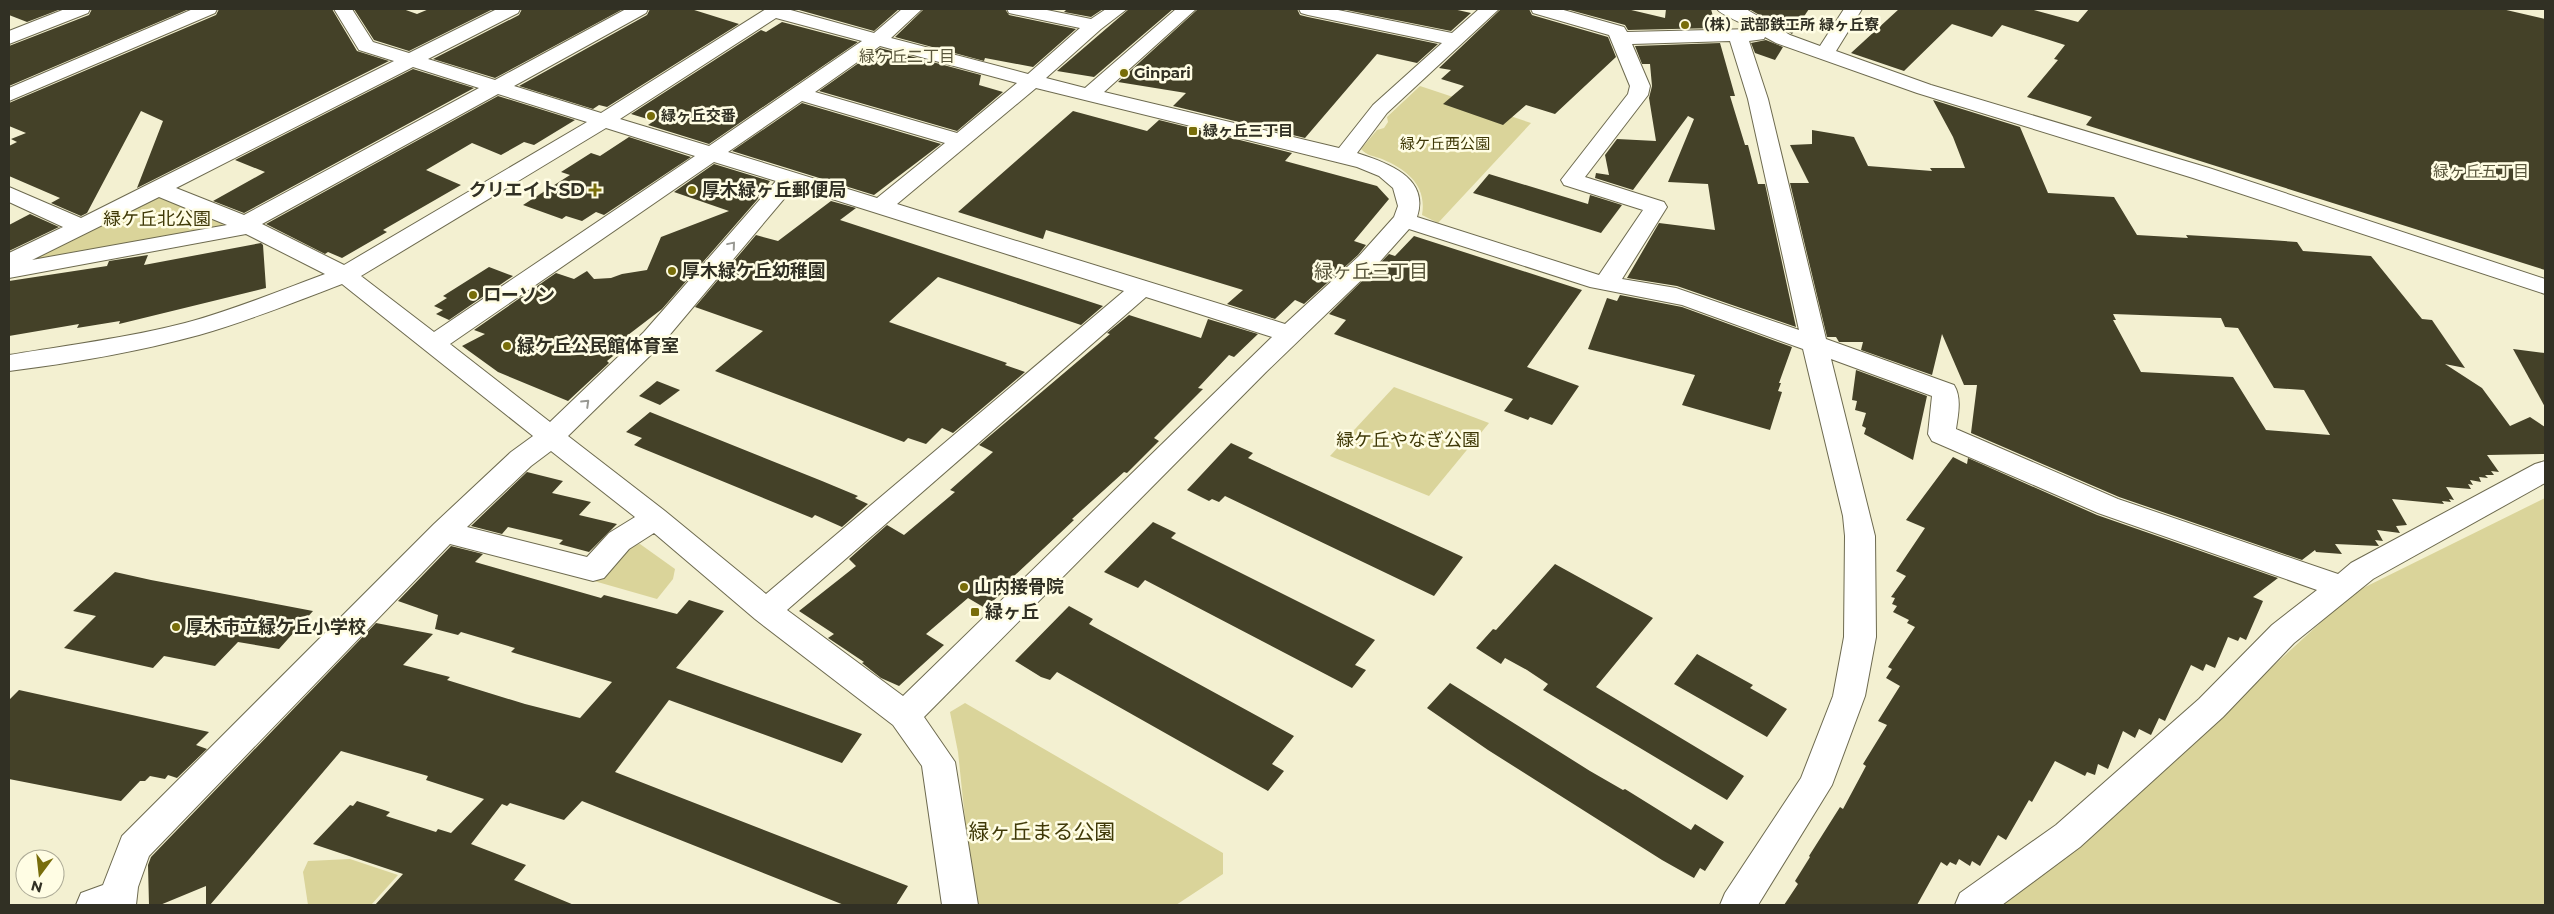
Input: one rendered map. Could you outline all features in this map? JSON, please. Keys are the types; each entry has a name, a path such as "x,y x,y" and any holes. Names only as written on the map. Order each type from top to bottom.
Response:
{"street":[{"path":"9,38 81,9"},
{"path":"9,95 208,9"},
{"path":"9,262 158,189 510,9"},
{"path":"9,271 236,230 639,9"},
{"path":"747,9 774,12 1032,81 1344,156 1372,165 1392,175 1403,184 1408,194 1409,207 1404,220 1378,250 1289,334 905,715"},
{"path":"433,344 878,39 912,9"},
{"path":"1016,9 1094,25"},
{"path":"881,206 1032,81 1094,25 1118,9"},
{"path":"1090,95 1187,9"},
{"path":"1308,9 1456,40"},
{"path":"1344,156 1380,109 1490,9"},
{"path":"1540,9 1617,31 1622,38 1640,86 1638,95 1572,180 1656,208 1610,276 1610,284"},
{"path":"1726,9 1739,13 1783,39 1924,89 2201,172 2545,287"},
{"path":"1826,54 1853,9"},
{"path":"351,11 366,46 1289,334"},
{"path":"9,363 138,342 191,329 243,313 346,275 604,120 774,12"},
{"path":"1738,35 1758,99 1814,344 1858,516 1860,536 1860,638 1849,696 1815,785 1738,905"},
{"path":"1622,38 1776,35"},
{"path":"799,94 960,140"},
{"path":"111,902 134,847 444,532 521,459 551,437 653,338 790,178"},
{"path":"158,189 245,224 346,275 655,518 766,611 905,715 938,762 960,905"},
{"path":"9,194 81,226"},
{"path":"1404,220 1610,284 1666,293 1691,300 1945,391 1946,408 1942,434 2108,506 2340,586"},
{"path":"766,611 1142,288"},
{"path":"1973,905 2068,836 2212,708 2283,634 2340,586 2362,571 2545,471"},
{"path":"444,532 593,570 619,541 655,518"}],"green space":[{"name":"緑ケ丘西公園","path":"1420,86 1531,123 1438,223 1422,215 1422,196 1414,180 1400,168 1361,149 1377,130 1384,128 1388,122 1387,117"},
{"name":"緑ケ丘北公園","path":"161,197 225,224 219,229 33,262 32,257 146,200"},
{"name":"緑ケ丘やなぎ公園","path":"1394,387 1489,423 1429,496 1330,456"},
{"path":"2545,498 2545,905 1986,905 2074,848 2353,593"},
{"path":"640,544 675,569 673,579 657,599 594,581 627,546"},
{"name":"緑ヶ丘まる公園","path":"965,703 1223,853 1223,874 1176,905 974,905 958,752 950,712"},
{"path":"350,859 398,875 371,905 308,905 303,872 308,861"}],"building":[{"path":"9,9 61,9 27,22 9,15"},
{"path":"92,9 189,9 9,86 9,46 89,15"},
{"path":"219,9 332,9 357,51 389,61 137,188 163,121 141,111 87,213 81,216 51,203 60,198 9,176 9,146 17,142 11,139 26,133 9,126 9,103 216,15"},
{"path":"354,9 403,9 417,14 429,9 493,9 409,51 374,40"},
{"path":"522,9 623,9 495,78 433,59 519,15"},
{"path":"650,9 691,9 739,24 607,107 599,105 593,109 519,86 647,15"},
{"path":"899,9 874,31 799,10"},
{"path":"924,9 1005,9 1009,15 1076,29 1033,67 985,58 984,61 895,37"},
{"path":"1067,9 1103,9 1091,17 1064,12"},
{"path":"1129,9 1173,9 1094,77 1057,71"},
{"path":"1198,9 1297,9 1300,15 1308,17 1438,44 1417,63 1377,54 1305,138 1173,106 1186,93 1118,82"},
{"path":"1341,9 1453,9 1471,13 1451,31"},
{"path":"1501,9 1529,9 1532,15 1608,37 1616,57 1555,114 1526,105 1503,125 1443,104 1464,86 1441,79 1451,70 1439,68"},
{"path":"1566,9 1627,9 1665,18 1666,9 1711,9 1716,28 1628,30 1625,25"},
{"path":"1749,9 1809,9 1792,34"},
{"path":"1899,9 2030,9 2078,22 2089,9 2502,9 2545,19 2545,270 2086,125 2092,117 2027,97 2058,60 2054,59 2065,45 2002,25 1992,37 1952,24 1904,71 1851,53"},
{"path":"782,22 858,42 709,144 648,125 654,121 631,114 761,30 766,32"},
{"path":"1766,40 1783,47 1775,60 1755,53 1751,43"},
{"path":"1720,43 1735,96 1730,96 1745,145 1748,145 1758,184 1765,184 1796,327 1677,286 1627,278 1659,223 1715,230 1708,184 1668,182 1694,119 1688,116 1633,190 1595,178 1596,173 1609,175 1605,155 1617,139 1656,141 1649,98 1652,86 1650,64 1642,64 1635,46"},
{"path":"880,48 981,75 979,85 1003,92 957,131 819,91"},
{"path":"413,69 474,88 244,213 213,201 265,172 235,160"},
{"path":"498,96 575,120 534,145 524,142 501,155 472,143 426,170 461,185 383,230 387,232 342,258 328,252 325,254 266,224"},
{"path":"1933,100 2020,127 2048,193 2114,197 2137,235 2188,238 2186,235 2297,242 2303,251 2371,256 2422,319 2432,320 2465,368 2445,364 2482,388 2510,426 2530,417 2545,427 2545,454 2487,455 2499,472 2491,471 2494,475 2485,475 2488,478 2479,477 2481,482 2470,480 2473,485 2468,484 2471,489 2446,487 2454,500 2449,499 2451,502 2442,501 2444,504 2392,499 2407,525 2396,526 2400,533 2377,530 2383,541 2375,540 2379,546 2335,544 2342,554 2316,552 2315,550 2302,560 2119,497 1971,433 1977,385 1964,385 1942,334 1932,375 1861,350 1863,342 1839,342 1836,337 1827,337 1790,183 1809,183 1790,145 1812,144 1812,130 1854,137 1868,166 1932,171 1930,168 1965,168 1953,137","holes":["2113,314 2221,318 2225,327 2238,328 2274,388 2304,390 2330,435 2266,430 2233,377 2141,372 2113,320 2116,320"]},
{"path":"802,103 941,144 874,195 732,151"},
{"path":"1073,111 1147,131 1159,120 1292,153 1285,161 1377,186 1389,199 1354,241 1366,245 1358,255 1304,304 1295,300 1275,319 1227,304 1243,290 1046,230 1043,239 958,212"},
{"name":"クリエイトSD","path":"629,137 691,157 604,215 596,212 582,221 566,216 562,219 523,205 570,175 561,172 591,153 600,156"},
{"path":"714,164 770,181 757,200 662,309 628,335 635,338 607,361 609,363 568,401 498,372 462,346 485,334 474,330 556,273 574,279 587,271 594,279 611,278 622,274 647,270 661,237 729,211 674,192"},
{"path":"1489,174 1588,204 1590,195 1622,205 1601,233 1473,193"},
{"path":"831,201 856,208 840,220 1103,306 1081,325 938,277 889,322 1007,363 1005,365 1025,372 953,433 942,428 926,444 908,438 904,442 715,371 763,331 695,307 756,235 778,241"},
{"path":"30,214 59,227 9,251 9,225"},
{"path":"1414,236 1582,290 1527,367 1579,386 1552,425 1530,417 1528,420 1504,411 1513,399 1334,334 1346,320 1329,314 1389,254 1395,256"},
{"path":"261,243 263,245 266,288 119,324 120,321 77,328 79,324 9,336 9,281 107,266 109,261 148,255 144,265"},
{"path":"489,267 513,276 449,320 436,314 443,310 434,306 447,298 443,296"},
{"path":"1620,295 1682,307 1792,347 1779,383 1781,383 1778,391 1782,392 1770,430 1682,405 1695,375 1588,349 1607,298 1617,301"},
{"path":"1129,315 1201,338 1208,319 1258,334 1234,357 1229,355 1198,388 1203,389 1154,438 1159,441 1127,473 1124,472 1072,519 1074,520 998,591 1002,593 985,608 968,598 926,634 944,645 899,686 881,678 862,663 864,662 828,638 834,634 799,611 856,566 849,559 887,525 904,535 955,492 950,490 993,452 979,445 1110,334 1107,333"},
{"path":"2513,349 2545,353 2545,407"},
{"path":"1856,370 1927,396 1913,460 1864,434 1866,428 1862,426 1866,413 1855,410 1857,401 1852,400"},
{"path":"657,381 680,390 660,405 639,396"},
{"path":"650,412 858,496 855,498 868,504 842,527 815,515 812,518 634,445 642,438 626,432"},
{"path":"1231,443 1253,453 1248,458 1463,557 1434,596 1225,496 1219,502 1212,499 1209,501 1187,490"},
{"path":"1953,457 1967,464 1968,458 2097,515 2278,578 2253,597 2263,601 2246,640 2240,637 2238,641 2228,637 2215,668 2206,664 2203,671 2191,665 2165,721 2159,718 2151,735 2139,729 2135,738 2123,731 2108,769 2098,764 2095,775 2087,772 2085,776 2055,761 2032,802 2029,800 2006,840 1998,835 1980,866 1972,861 1970,866 1959,859 1956,865 1950,862 1947,866 1941,862 1917,905 1784,905 1798,884 1795,881 1809,856 1840,807 1843,809 1866,766 1863,764 1887,725 1878,721 1900,686 1886,678 1892,669 1888,667 1915,627 1907,623 1909,620 1893,612 1897,606 1892,604 1895,598 1891,597 1906,576 1896,571 1925,528 1906,520"},
{"path":"527,472 563,481 552,493 591,502 579,515 617,524 589,552 559,544 563,540 508,527 502,534 471,526"},
{"path":"1153,522 1176,533 1171,538 1375,640 1355,665 1366,670 1352,688 1145,580 1138,588 1104,572"},
{"path":"451,546 483,554 475,562 601,598 604,595 677,614 689,600 724,611 676,668 862,734 842,763 669,700 615,772 908,886 896,905 844,905 582,801 564,820 510,803 507,806 502,804 471,844 526,865 514,880 574,905 375,905 403,874 313,844 350,805 353,806 357,801 390,812 386,816 436,832 438,829 451,833 484,799 426,780 428,776 341,751 210,905 206,905 206,886 160,905 149,905 148,865 151,857 376,623 433,634 403,665 450,677 447,680 525,704 580,718 612,682 511,652 515,648 461,632 458,635 435,629 438,615 398,601"},
{"path":"1555,564 1653,618 1596,687 1744,776 1727,800 1543,690 1548,684 1527,670 1505,658 1501,664 1476,648 1493,629 1496,630"},
{"path":"115,572 313,611 279,649 238,642 215,666 164,656 153,668 64,648 96,616 73,611"},
{"path":"1069,606 1093,619 1089,624 1294,736 1272,764 1284,771 1268,791 1057,672 1050,680 1041,677 1015,661"},
{"path":"1697,654 1753,685 1750,688 1787,709 1767,737 1674,684"},
{"path":"1450,683 1590,771 1623,790 1625,789 1691,830 1695,824 1724,842 1705,871 1700,868 1694,878 1662,860 1488,750 1427,708"},
{"path":"19,690 209,732 196,745 207,749 177,778 168,775 165,779 150,776 145,781 140,781 121,801 9,779 9,700"}],"place":[{"name":"（株）武部鉄工所 緑ヶ丘寮","path":"1685,25"},
{"name":"Ginpari","path":"1124,73"},
{"name":"緑ヶ丘交番","path":"651,116"},
{"name":"緑ヶ丘三丁目","path":"1193,131"},
{"name":"クリエイトSD","path":"595,190"},
{"name":"厚木緑ヶ丘郵便局","path":"692,190"},
{"name":"厚木緑ケ丘幼稚園","path":"672,271"},
{"name":"ローソン","path":"473,295"},
{"name":"緑ケ丘公民館体育室","path":"507,346"},
{"name":"山内接骨院","path":"964,587"},
{"name":"緑ヶ丘","path":"975,612"},
{"name":"厚木市立緑ケ丘小学校","path":"176,627"}],"district":[{"name":"緑ヶ丘二丁目","path":"907,56"},
{"name":"緑ヶ丘五丁目","path":"2481,171"},
{"name":"緑ヶ丘三丁目","path":"1371,271"}]}
